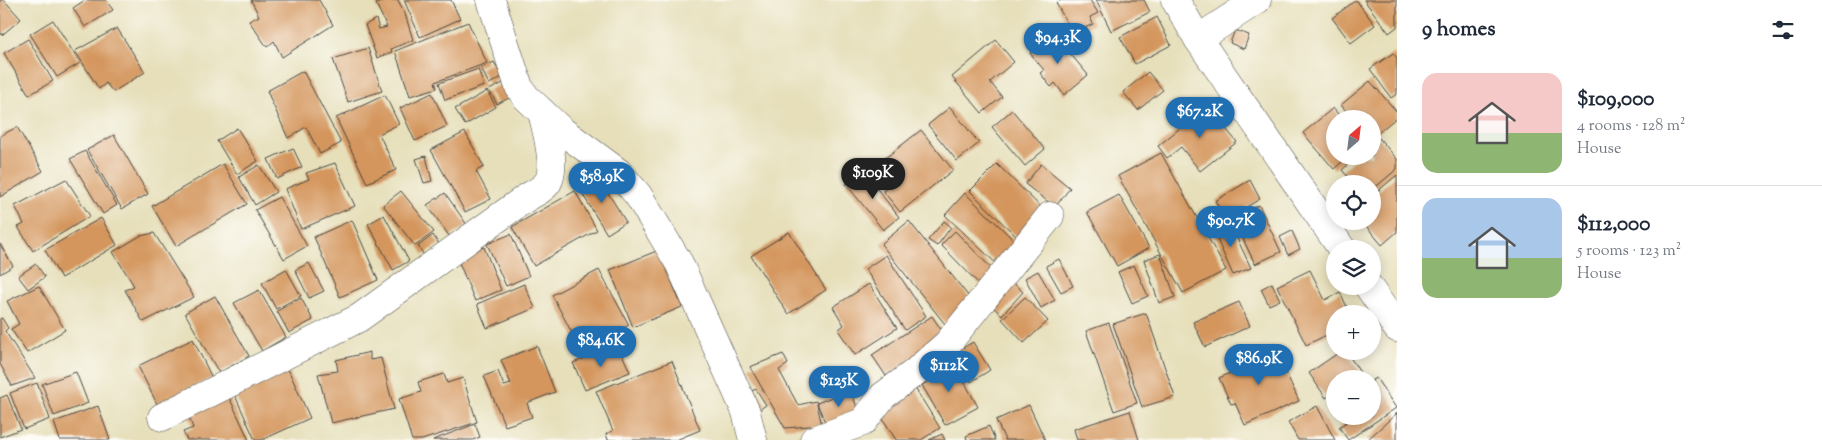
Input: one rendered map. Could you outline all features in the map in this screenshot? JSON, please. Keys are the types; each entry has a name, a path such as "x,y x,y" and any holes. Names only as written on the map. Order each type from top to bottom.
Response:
{"street":[{"path":"491,0 519,87 561,130 618,172 638,195 679,263 746,412 753,440"},
{"path":"1174,0 1198,40 1336,240"},
{"path":"1198,40 1257,0"},
{"path":"162,417 359,318 522,200 542,188 548,181 551,167 550,149 542,112"},
{"path":"814,440 868,431 883,396 914,373 947,344 1050,216"},
{"path":"1374,295 1397,328"}],"building":[{"path":"0,0 4,0 21,19 2,35 0,32"},
{"path":"85,0 106,0 113,10 85,27 73,8"},
{"path":"251,0 319,0 333,25 282,57 274,41 267,47 249,21 259,16"},
{"path":"386,0 398,0 405,14 413,40 391,49 392,52 377,58 365,25 376,19 379,29 387,27 376,4"},
{"path":"404,0 451,0 460,19 420,37"},
{"path":"1061,0 1090,0 1098,13 1090,17 1093,24 1073,34 1056,3"},
{"path":"1096,0 1144,0 1150,12 1111,31"},
{"path":"1356,0 1375,25 1351,43 1332,18"},
{"path":"1364,0 1397,0 1397,27 1389,33"},
{"path":"1157,17 1171,45 1135,64 1120,37"},
{"path":"53,20 80,63 57,77 30,34"},
{"path":"468,22 487,63 435,82 437,88 410,96 395,51"},
{"path":"117,28 145,72 113,92 106,83 99,89 75,51"},
{"path":"1235,30 1249,35 1244,49 1230,43"},
{"path":"1054,34 1088,75 1064,95 1055,83 1051,87 1040,73 1044,70 1030,53"},
{"path":"28,39 53,81 29,95 4,53"},
{"path":"996,40 1014,62 990,82 1002,97 982,113 952,77"},
{"path":"368,48 382,91 348,102 333,59"},
{"path":"1393,53 1397,58 1397,94 1391,98 1370,69"},
{"path":"494,62 502,77 489,84 481,68"},
{"path":"478,69 484,86 445,100 439,83"},
{"path":"303,71 341,143 320,154 306,127 288,138 267,91"},
{"path":"1148,72 1163,90 1138,110 1123,92"},
{"path":"1370,81 1397,112 1397,117 1381,130 1381,110 1345,110 1341,105"},
{"path":"503,83 511,97 497,104 489,90"},
{"path":"487,91 496,107 465,125 455,109"},
{"path":"432,93 447,126 415,141 400,108"},
{"path":"385,95 399,124 379,134 396,170 367,183 336,118"},
{"path":"1207,106 1237,142 1200,171 1181,147 1167,158 1158,146"},
{"path":"950,107 979,143 957,161 928,125"},
{"path":"1012,110 1045,149 1025,166 992,127"},
{"path":"1326,114 1326,160 1303,133"},
{"path":"17,127 43,171 0,197 0,136"},
{"path":"237,128 258,161 237,174 217,141"},
{"path":"921,130 953,170 900,212 883,191 899,178 884,159"},
{"path":"465,132 484,167 476,171 491,199 465,212 431,150"},
{"path":"114,135 148,194 122,209 87,150"},
{"path":"1381,140 1397,159 1397,169 1381,182 1381,175 1346,175 1342,170 1348,165 1381,165"},
{"path":"293,148 302,167 277,179 268,159"},
{"path":"85,151 117,205 103,214 70,159"},
{"path":"1161,153 1226,270 1183,293 1118,176"},
{"path":"426,156 432,181 424,183 416,159"},
{"path":"335,163 355,206 301,229 285,189 309,179 306,173"},
{"path":"223,164 247,204 176,246 152,206"},
{"path":"997,164 1050,216 1023,243 970,191"},
{"path":"1041,164 1070,188 1055,207 1025,184"},
{"path":"259,165 276,192 255,205 239,177"},
{"path":"1331,165 1339,165 1334,169"},
{"path":"863,171 899,217 883,230 846,184"},
{"path":"597,175 626,222 607,234 578,187"},
{"path":"1397,175 1397,232 1382,245 1381,240 1378,240 1370,230 1381,230 1381,188"},
{"path":"66,179 90,216 33,251 18,227 24,224 15,206"},
{"path":"1250,180 1260,199 1226,219 1215,201"},
{"path":"401,191 434,232 415,246 383,205"},
{"path":"575,191 597,230 534,266 512,227"},
{"path":"445,193 467,225 450,237 427,205"},
{"path":"965,193 1022,248 1002,269 945,215"},
{"path":"1119,195 1149,248 1117,266 1087,212"},
{"path":"279,197 307,246 284,259 255,210"},
{"path":"1259,205 1281,252 1255,264 1233,218"},
{"path":"384,215 409,261 393,270 368,224"},
{"path":"101,218 117,245 61,278 45,250"},
{"path":"352,220 378,280 340,297 314,237"},
{"path":"909,221 973,302 945,324 881,244"},
{"path":"944,221 951,227 937,246 928,240"},
{"path":"1229,221 1251,268 1233,275 1212,228"},
{"path":"955,231 998,275 984,289 941,245"},
{"path":"1292,231 1300,249 1288,255 1280,237"},
{"path":"789,232 826,290 788,314 751,256"},
{"path":"154,233 194,297 143,322 125,290 134,286 113,252 140,236"},
{"path":"511,234 529,276 506,286 487,244"},
{"path":"433,235 439,244 424,255 418,246"},
{"path":"0,244 13,266 0,274"},
{"path":"484,247 501,290 475,301 457,258"},
{"path":"659,250 682,307 633,327 610,270"},
{"path":"1160,254 1175,297 1159,303 1144,260"},
{"path":"886,255 926,316 905,330 865,269"},
{"path":"1059,259 1073,286 1061,292 1046,266"},
{"path":"309,263 324,291 309,298 295,270"},
{"path":"36,264 45,277 28,289 18,276"},
{"path":"1134,265 1148,296 1132,303 1118,272"},
{"path":"286,269 301,296 276,309 262,283"},
{"path":"599,270 629,325 581,350 552,295"},
{"path":"1310,270 1325,300 1334,295 1341,295 1346,305 1326,305 1326,335 1306,345 1277,286"},
{"path":"1038,271 1055,300 1041,308 1025,278"},
{"path":"1008,278 1023,292 1002,315 987,302"},
{"path":"1272,283 1280,300 1269,305 1261,289"},
{"path":"524,284 535,308 487,328 477,304"},
{"path":"869,284 897,328 855,355 838,330 844,325 833,307"},
{"path":"39,286 65,330 27,353 11,329 19,324 7,301"},
{"path":"259,290 286,337 262,351 234,303"},
{"path":"215,296 249,356 219,373 185,313"},
{"path":"1025,297 1048,321 1024,343 1002,319"},
{"path":"301,298 313,320 289,333 277,311"},
{"path":"1239,302 1250,326 1205,347 1193,322"},
{"path":"1146,313 1175,397 1142,407 1113,324"},
{"path":"932,316 946,337 886,376 872,355"},
{"path":"2,318 8,328 5,331 35,378 12,386 0,364 0,319"},
{"path":"1109,323 1137,403 1114,411 1086,331"},
{"path":"193,339 212,378 157,404 138,366"},
{"path":"973,342 990,370 971,382 954,353"},
{"path":"618,345 630,372 585,390 573,363"},
{"path":"537,346 555,392 527,403 532,417 505,426 484,376 498,371 504,386 511,384 501,360"},
{"path":"1274,346 1299,401 1245,425 1235,403 1231,404 1219,378 1232,372 1229,366"},
{"path":"370,352 370,360 381,358 394,409 331,423 318,374 338,371 336,360"},
{"path":"783,354 788,364 779,370 798,405 816,401 822,425 785,428 750,367"},
{"path":"952,359 978,407 945,425 922,385 934,379 930,371"},
{"path":"1328,360 1352,360 1358,370 1326,370 1326,398 1309,373"},
{"path":"672,361 700,430 676,440 608,440 606,434 613,431 596,391"},
{"path":"288,369 310,418 262,440 255,440 234,393"},
{"path":"76,372 88,403 54,416 42,384"},
{"path":"444,374 447,383 463,378 477,422 422,440 412,440 399,399 421,392 418,382"},
{"path":"37,383 50,419 24,429 10,393"},
{"path":"1381,386 1396,408 1381,418"},
{"path":"915,388 940,428 921,440 896,440 878,411"},
{"path":"756,389 766,405 757,411 747,393"},
{"path":"850,390 860,414 827,427 817,403"},
{"path":"7,395 21,429 0,437 0,398"},
{"path":"229,397 249,440 187,440 183,432 193,428 188,414"},
{"path":"1029,405 1045,440 1005,440 996,420"},
{"path":"98,406 110,440 60,440 54,422"},
{"path":"1317,406 1335,440 1298,440 1288,422"},
{"path":"1130,411 1139,440 1077,440 1074,429"},
{"path":"1397,413 1397,440 1367,440"},
{"path":"475,424 480,437 473,440 433,440"},
{"path":"1342,425 1370,425 1348,440 1339,427"},
{"path":"989,426 995,440 967,440 966,436"},
{"path":"942,434 945,440 929,440"}]}
